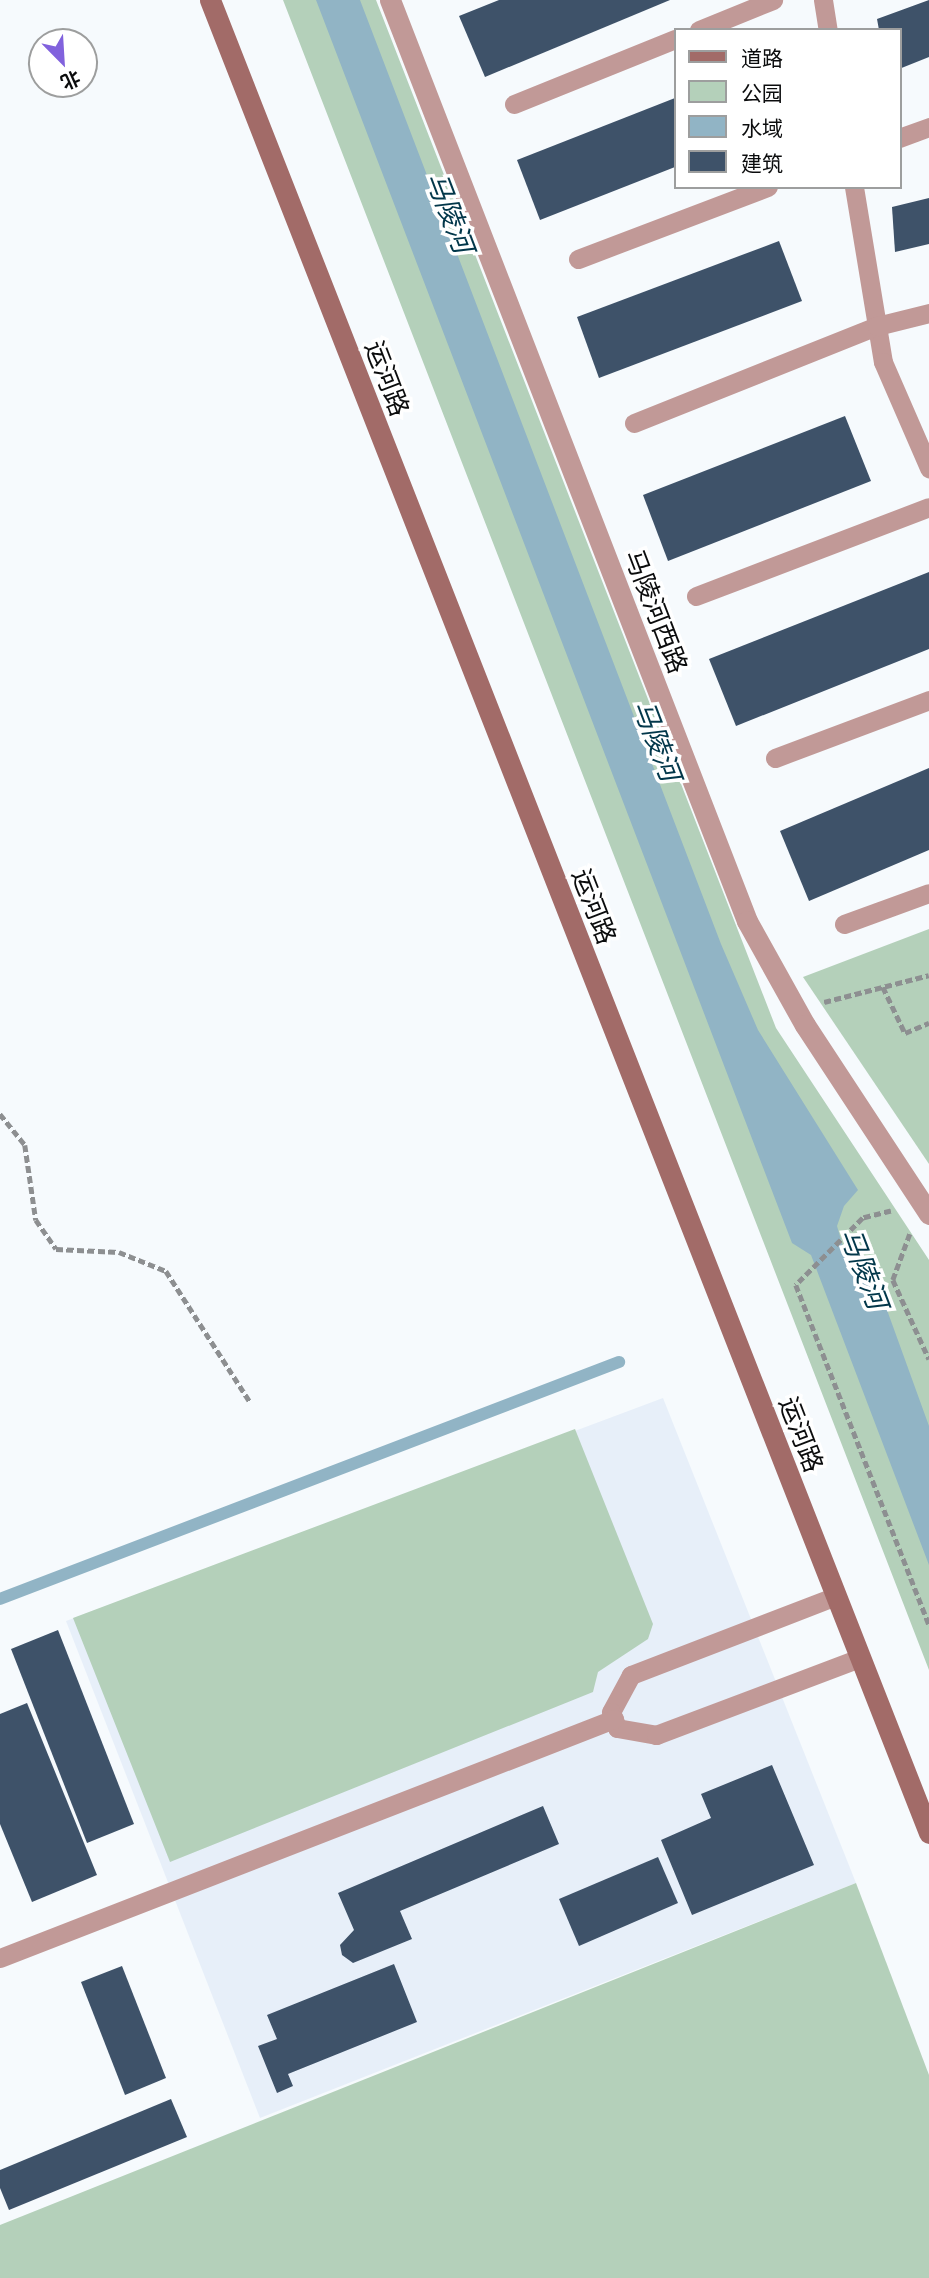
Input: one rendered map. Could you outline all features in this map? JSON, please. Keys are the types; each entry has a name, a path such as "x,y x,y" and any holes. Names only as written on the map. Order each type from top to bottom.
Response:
{"street":[{"name":"运河路","path":"210,0 929,1833"},
{"name":"马陵河西路","path":"390,0 747,921 797,1012 926,1209"}],"lane":[{"path":"704,28 774,0"},
{"path":"823,0 828,28"},
{"path":"514,104 674,39"},
{"path":"901,137 929,127"},
{"path":"578,259 763,189"},
{"path":"854,189 883,362 929,468"},
{"path":"634,423 877,326 929,313"},
{"path":"696,596 929,507"},
{"path":"775,758 929,700"},
{"path":"844,924 929,893"},
{"path":"836,1596 631,1675 611,1712 617,1728 656,1735 860,1658"},
{"path":"0,1958 614,1719"}],"path":[{"path":"797,1012 849,993 929,975"},
{"path":"883,987 905,1034 929,1023"},
{"path":"0,1114 25,1145 36,1220 56,1249 119,1252 166,1271 250,1402"},
{"path":"926,1209 893,1280 929,1359"},
{"path":"863,1218 796,1285 929,1624"}],"shaded area":[{"path":"663,1398 856,1883 260,2118 66,1621"}],"green space":[{"path":"283,0 376,0 776,1028 929,1260 929,1670"},
{"path":"929,929 929,1164 803,977"},
{"path":"575,1429 653,1624 648,1639 598,1672 593,1692 170,1862 73,1618"},
{"path":"856,1883 929,2075 929,2278 0,2278 0,2225"}],"water":[{"name":"马陵河","path":"316,0 360,0 721,944 758,1030 858,1190 844,1206 837,1226 844,1250 870,1263 929,1426 929,1565 811,1255 792,1243"}],"building":[{"path":"499,0 670,0 485,77 459,16"},
{"path":"929,0 929,57 901,68 901,28 879,28 877,19"},
{"path":"674,98 674,167 540,220 517,160"},
{"path":"929,198 929,244 895,252 892,207"},
{"path":"779,241 802,301 599,378 577,317"},
{"path":"845,416 871,481 668,561 643,495"},
{"path":"929,572 929,649 736,726 709,659"},
{"path":"929,768 929,850 809,901 780,831"},
{"path":"58,1630 134,1824 87,1843 11,1649"},
{"path":"27,1703 97,1875 32,1902 0,1824 0,1714"},
{"path":"772,1765 814,1865 692,1915 661,1840 711,1818 701,1794"},
{"path":"543,1806 559,1844 400,1911 412,1939 353,1963 342,1955 340,1945 354,1930 338,1893"},
{"path":"658,1857 678,1903 579,1946 559,1899"},
{"path":"394,1964 417,2022 288,2074 293,2086 277,2093 258,2046 277,2039 267,2015"},
{"path":"122,1966 166,2078 125,2095 81,1982"},
{"path":"171,2099 187,2137 9,2210 0,2188 0,2170"}],"waterway":[{"path":"0,1599 619,1362"}]}
